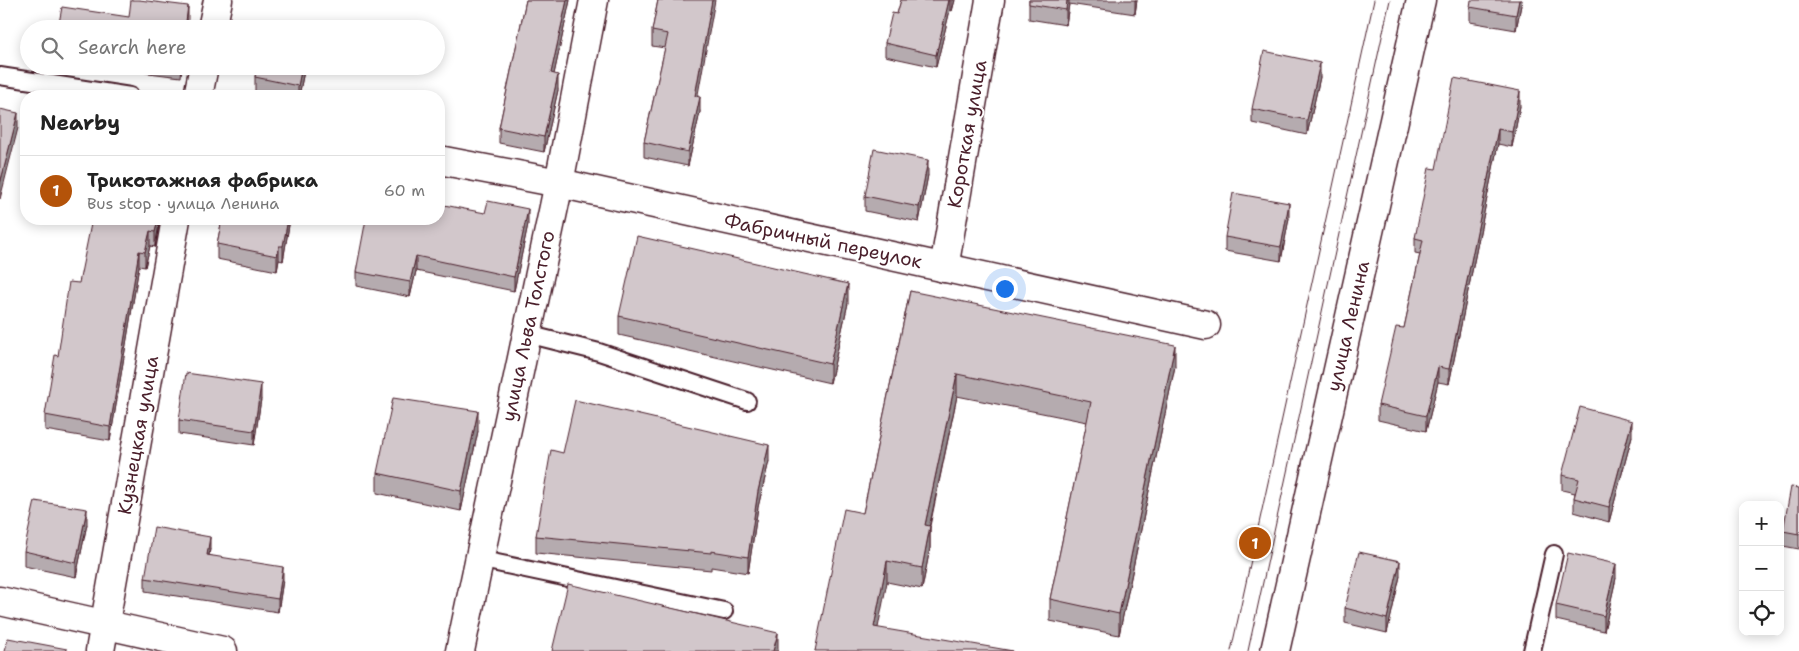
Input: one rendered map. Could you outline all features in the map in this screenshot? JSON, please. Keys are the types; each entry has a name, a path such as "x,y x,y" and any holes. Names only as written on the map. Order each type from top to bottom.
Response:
{"street":[{"path":"214,20 218,0"},
{"name":"улица Льва Толстого","path":"460,651 527,334 594,0"},
{"name":"Короткая улица","path":"944,268 990,0"},
{"name":"улица Ленина","path":"1275,651 1420,0"},
{"path":"199,90 202,75"},
{"name":"Фабричный переулок","path":"445,161 558,183 1206,325"},
{"name":"Кузнецкая улица","path":"102,638 175,225"},
{"path":"0,602 102,638 223,651"}],"lane":[{"path":"0,76 91,90"},
{"path":"527,334 599,352 747,402"},
{"path":"1532,651 1554,554"},
{"path":"478,559 724,611"}],"building":[{"path":"131,0 188,6 186,20 60,20 62,7 129,17"},
{"path":"526,0 567,0 551,73 558,75 544,137 499,128"},
{"path":"658,0 712,0 695,96 700,97 688,152 644,142 668,34 652,31"},
{"path":"901,0 949,0 936,55 885,43 892,13 897,14"},
{"path":"1029,0 1067,0 1066,10 1029,4"},
{"path":"1471,0 1519,0 1516,15 1470,7"},
{"path":"1264,51 1320,63 1307,120 1252,109"},
{"path":"255,75 300,75 298,86 255,77"},
{"path":"1454,78 1520,91 1512,132 1498,129 1449,369 1438,367 1426,416 1378,405 1396,327 1404,328 1423,240 1415,238 1429,168 1436,169"},
{"path":"0,109 18,113 0,184"},
{"path":"874,149 928,160 919,207 865,196"},
{"path":"1233,193 1289,203 1281,247 1225,237"},
{"path":"488,201 528,209 514,277 416,256 410,282 356,272 365,225 445,225 445,205 485,213"},
{"path":"91,225 157,225 155,232 150,231 145,252 139,251 110,427 45,415 55,355 58,356 69,282 79,283"},
{"path":"221,225 287,225 283,246 279,246 277,256 217,244"},
{"path":"637,236 848,284 830,364 619,316"},
{"path":"910,291 1175,345 1119,614 1050,599 1091,402 957,374 925,525 930,526 922,568 887,561 874,627 1013,651 815,651 844,509 863,513"},
{"path":"186,373 261,384 254,431 179,420"},
{"path":"393,398 478,411 461,491 377,473"},
{"path":"575,400 769,445 758,491 748,557 711,551 711,553 536,536 551,450 563,453"},
{"path":"1580,407 1632,421 1609,507 1574,498 1579,479 1562,475"},
{"path":"1791,487 1799,488 1799,534 1784,531"},
{"path":"35,501 87,509 76,563 24,551"},
{"path":"154,527 210,537 207,555 283,567 278,599 145,578"},
{"path":"1359,552 1400,561 1387,619 1345,608"},
{"path":"1568,553 1616,564 1604,616 1556,605"},
{"path":"568,584 778,633 773,651 552,651"},
{"path":"8,638 67,649 67,651 5,651"}],"tram line":[{"path":"1231,651 1374,0"},
{"path":"1248,651 1390,0"}],"place":[{"name":"Трикотажная фабрика","path":"1255,543"}]}
